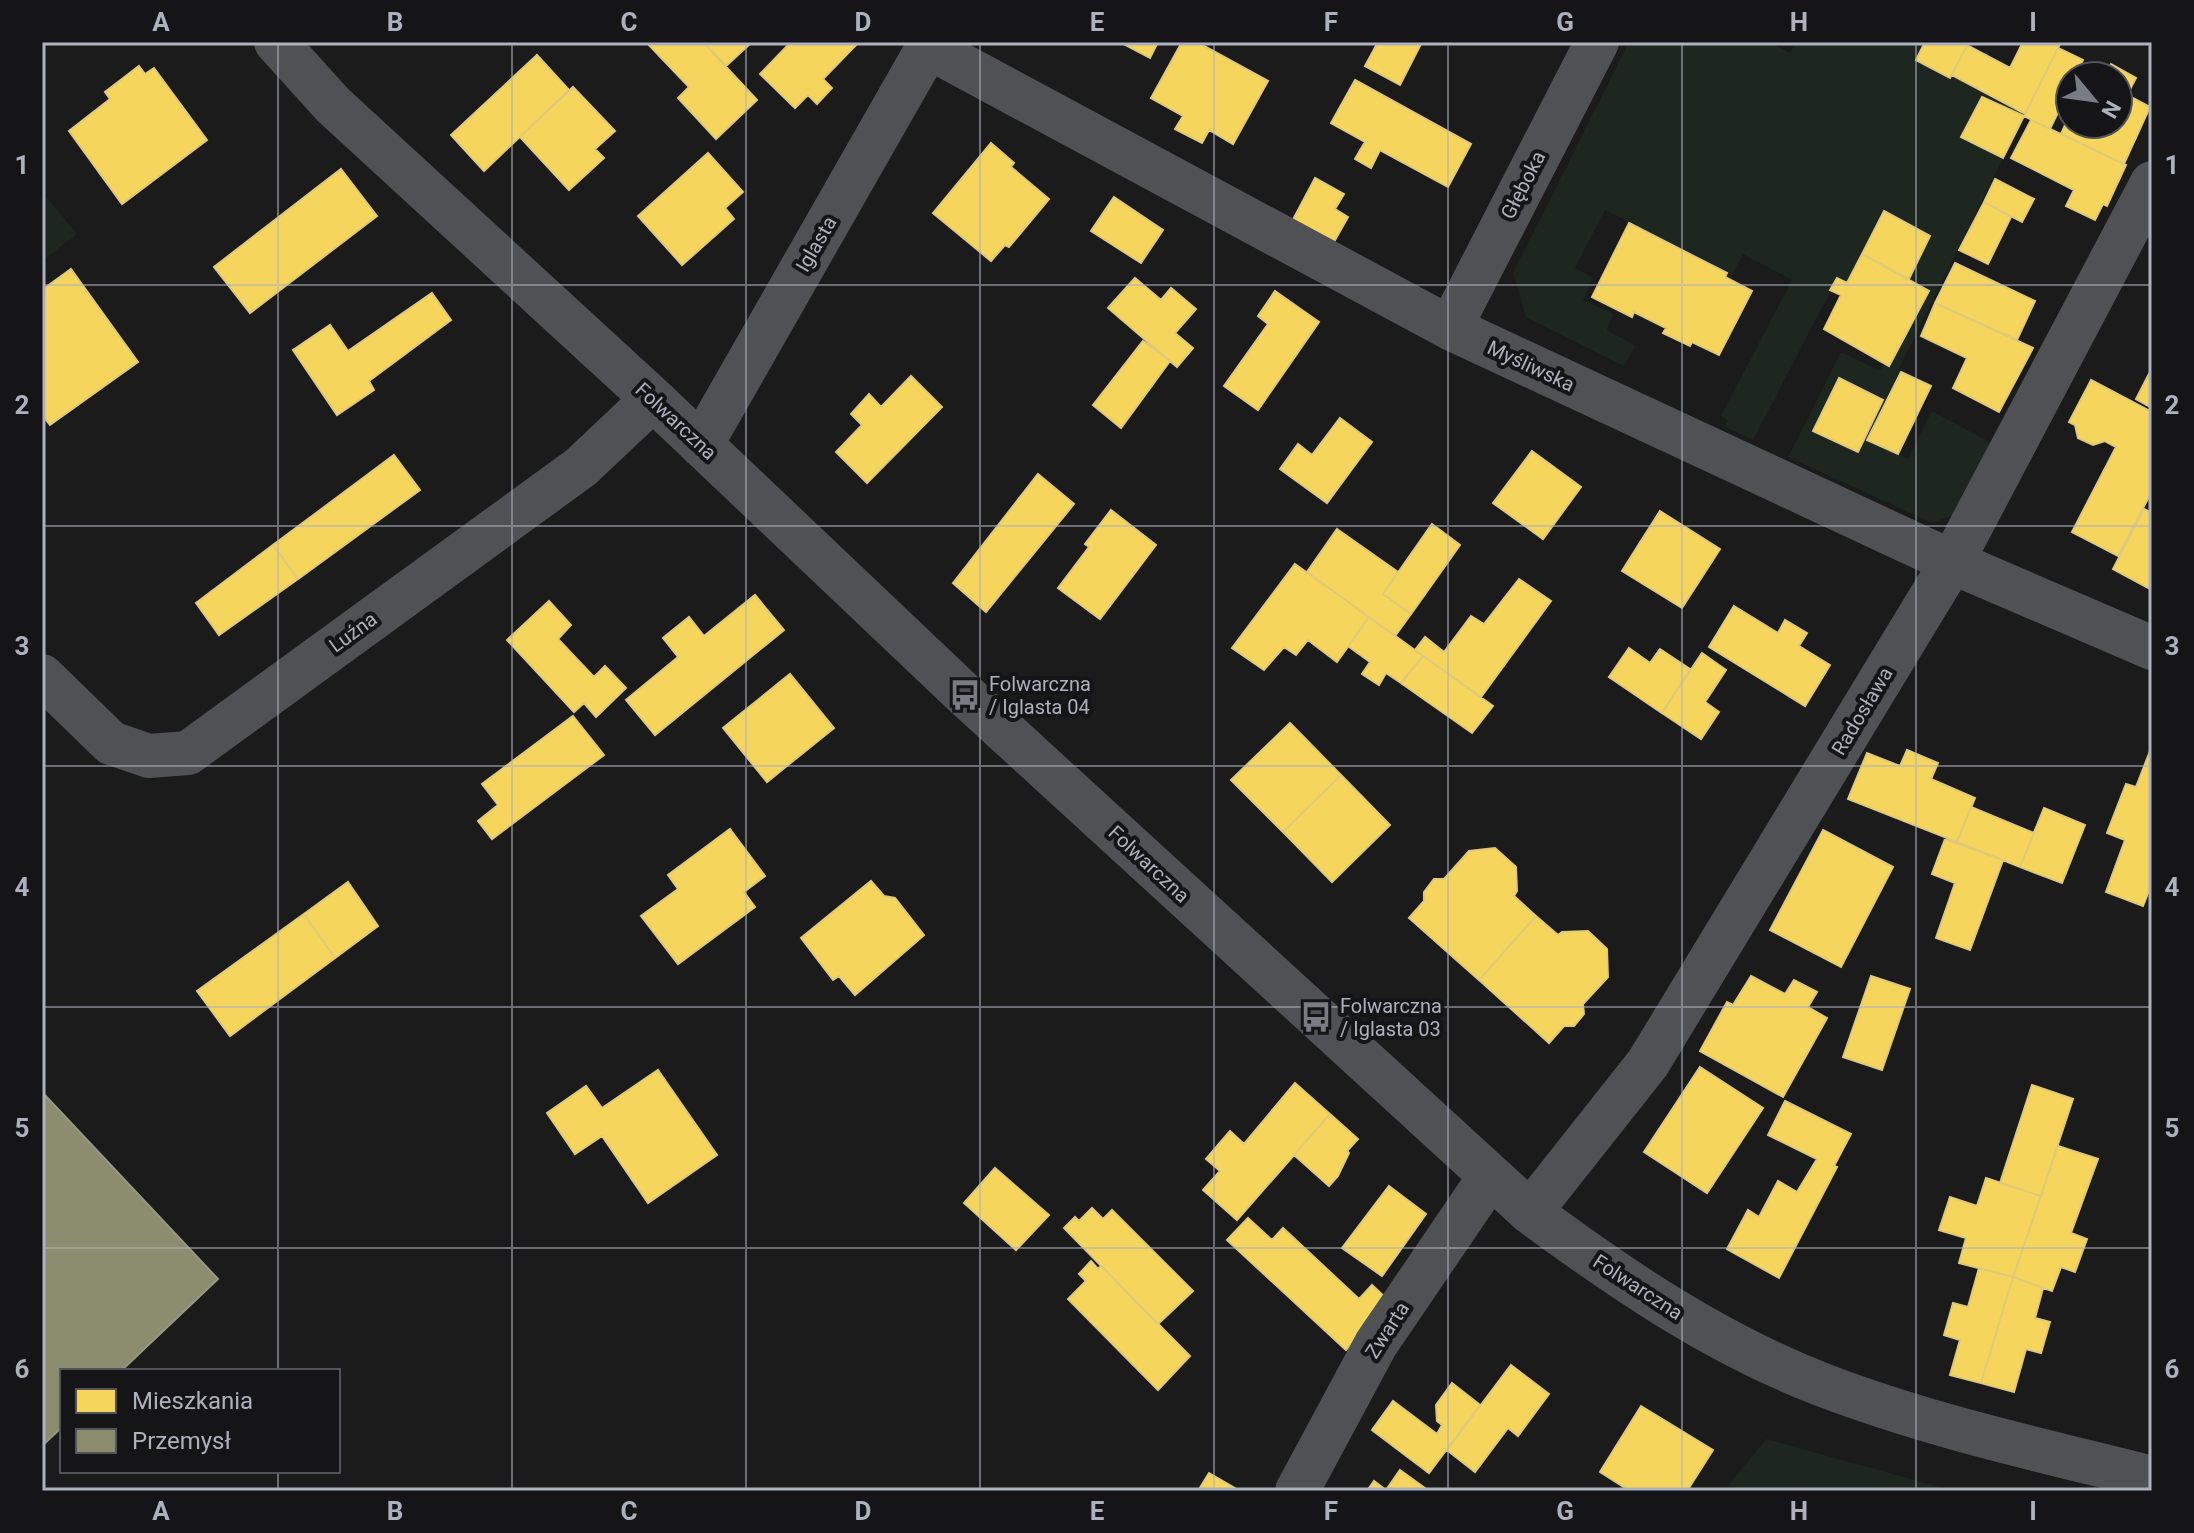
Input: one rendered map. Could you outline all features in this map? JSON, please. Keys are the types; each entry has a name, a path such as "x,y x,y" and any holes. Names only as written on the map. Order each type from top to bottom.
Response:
{"street":[{"name":"Folwarczna","path":"276,42 333,105 653,399 988,716 1489,1178 1530,1212 1613,1273 1702,1328 1822,1384 1948,1428 2152,1478"},
{"name":"Głęboka","path":"1450,328 1597,42"},
{"name":"Myśliwska","path":"930,44 1450,328 1952,562 2152,648"},
{"name":"Iglasta","path":"701,445 930,44"},
{"name":"Radosława","path":"1530,1212 1648,1063 1952,562 2152,183"},
{"name":"Luźna","path":"42,676 111,743 149,756 188,753 581,467 653,399"},
{"name":"Zwarta","path":"1297,1491 1376,1344 1489,1178"}],"shaded area":[{"path":"1629,42 1769,42 1790,53 1796,42 1925,42 1916,60 1950,77 1952,75 2025,114 1982,97 1961,137 2003,158 1898,371 1901,372 1868,440 1908,459 1932,411 1991,443 1952,516 1932,523 1788,457 1841,352 1880,371 1885,363 1890,365 1929,291 1909,279 1930,236 1885,211 1847,283 1837,279 1753,440 1725,427 1728,420 1721,416 1792,280 1743,254 1730,279 1725,277 1727,272 1605,210 1575,268 1593,278 1583,300 1614,314 1606,330 1636,346 1624,366 1526,317 1513,273","holes":["1839,378 1883,400 1858,452"]},
{"path":"42,192 77,234 42,261"},
{"path":"1766,1439 1954,1491 1724,1491"}],"building: Mieszkania":[{"path":"646,42 703,42 757,100 716,139 678,98 689,87"},
{"path":"703,42 752,42 726,66"},
{"path":"791,42 859,42 823,79 832,88 817,104 808,95 795,108 760,74"},
{"path":"1120,42 1158,42 1150,58"},
{"path":"1182,42 1197,42 1268,81 1233,144 1209,130 1202,143 1175,129 1183,116 1151,98"},
{"path":"1378,42 1422,42 1400,85 1365,66"},
{"path":"1925,42 1969,42 1950,78 1916,60"},
{"path":"2023,42 2061,42 2025,114 1952,75 1967,45 2010,68"},
{"path":"2058,48 2083,60 2054,60 2054,121 2050,129 2024,116"},
{"path":"537,55 569,90 484,171 451,135"},
{"path":"139,66 145,74 154,68 207,140 122,204 69,131 110,99 105,92"},
{"path":"1355,80 1471,144 1448,187 1380,150 1371,168 1355,159 1365,142 1331,123"},
{"path":"573,87 615,131 595,149 604,158 569,190 520,137"},
{"path":"1982,97 2024,116 2003,158 1961,137"},
{"path":"2134,99 2150,107 2124,164 2074,140 2134,140"},
{"path":"2031,120 2054,131 2054,140 2073,140 2126,165 2107,206 2103,204 2095,220 2066,206 2074,190 2011,158"},
{"path":"991,143 1014,163 1011,167 1049,199 1009,247 1005,245 991,261 933,213"},
{"path":"708,153 743,192 725,208 734,219 682,265 638,216"},
{"path":"341,169 377,216 250,313 214,267"},
{"path":"1315,178 1344,194 1335,209 1348,217 1330,249 1289,227"},
{"path":"1995,179 2034,199 2022,222 1984,202"},
{"path":"1114,197 1163,230 1141,263 1091,231"},
{"path":"1984,202 2011,217 1988,264 1959,250"},
{"path":"1884,211 1930,236 1909,279 1862,254"},
{"path":"1629,223 1727,273 1725,277 1752,291 1719,355 1692,342 1690,346 1663,333 1666,328 1634,312 1632,317 1592,297"},
{"path":"1862,254 1929,291 1889,366 1824,329 1841,295 1830,290 1837,278 1847,283"},
{"path":"1955,263 2035,301 2017,340 1935,303"},
{"path":"71,269 138,362 50,425 42,415 42,290"},
{"path":"1135,278 1161,300 1171,288 1196,309 1175,333 1193,348 1177,367 1108,308"},
{"path":"1275,291 1319,322 1258,410 1224,386 1268,324 1258,316"},
{"path":"432,293 451,320 369,381 374,390 337,415 293,350 330,325 348,351"},
{"path":"1935,303 2033,348 1999,412 1953,388 1967,358 1921,336"},
{"path":"1143,341 1170,361 1121,428 1093,405"},
{"path":"2152,368 2152,408 2136,399"},
{"path":"1901,372 1931,386 1898,454 1867,440"},
{"path":"911,376 942,407 867,483 836,452 862,425 851,414 869,394 881,407"},
{"path":"1839,378 1883,400 1858,452 1813,431"},
{"path":"2091,380 2152,412 2152,491 2118,556 2072,532 2116,447 2105,441 2093,445 2078,438 2075,425 2069,422"},
{"path":"1340,418 1372,442 1327,503 1280,469 1298,444 1312,455"},
{"path":"1532,451 1581,487 1543,539 1493,503"},
{"path":"394,455 420,490 298,579 273,545"},
{"path":"1038,474 1074,504 986,612 953,583"},
{"path":"2144,509 2152,513 2152,581 2148,588 2113,569"},
{"path":"1111,510 1156,545 1100,619 1058,588 1089,547 1085,544"},
{"path":"1660,511 1720,549 1682,608 1622,571"},
{"path":"1432,524 1460,545 1411,614 1383,594"},
{"path":"1337,529 1398,572 1383,594 1411,614 1395,636 1307,572"},
{"path":"273,545 298,579 219,635 196,603"},
{"path":"1295,564 1369,617 1337,662 1308,640 1296,655 1284,647 1264,670 1232,648"},
{"path":"1519,579 1551,601 1481,697 1415,650 1425,637 1444,652 1471,616 1484,624"},
{"path":"755,595 784,630 655,735 626,700 678,657 663,638 689,617 704,636"},
{"path":"549,601 571,625 558,639 594,677 605,666 626,688 596,717 584,703 574,712 507,640"},
{"path":"1734,606 1778,633 1785,620 1807,633 1799,646 1830,665 1805,706 1709,647"},
{"path":"1369,617 1423,656 1401,683 1386,673 1379,685 1362,674 1370,662 1348,646"},
{"path":"1629,648 1650,663 1660,649 1690,669 1662,713 1609,677"},
{"path":"1702,653 1726,670 1705,702 1719,712 1701,739 1662,713"},
{"path":"1423,656 1493,706 1472,733 1401,683"},
{"path":"790,674 834,728 767,782 723,728"},
{"path":"573,716 604,755 492,839 478,821 498,805 482,784"},
{"path":"1290,723 1341,775 1283,832 1231,780"},
{"path":"2152,746 2152,883 2143,906 2106,892 2125,840 2107,833 2126,784 2136,787"},
{"path":"1907,750 1938,763 1931,779 1975,798 1957,842 1848,799 1867,753 1900,766"},
{"path":"1341,775 1390,825 1332,882 1283,832"},
{"path":"1971,807 2034,833 2020,867 1957,842"},
{"path":"2044,808 2085,825 2062,883 2020,867"},
{"path":"730,829 765,876 744,892 755,907 678,964 641,916 678,889 668,875"},
{"path":"1823,830 1893,867 1841,967 1770,930"},
{"path":"1945,839 2003,860 1970,950 1936,938 1955,883 1932,874"},
{"path":"1495,848 1516,867 1517,891 1514,896 1536,916 1479,980 1409,918 1424,901 1424,892 1434,879 1444,879 1469,851"},
{"path":"871,881 884,896 895,898 924,935 855,995 839,976 833,980 801,938"},
{"path":"348,882 378,926 335,958 304,914"},
{"path":"304,914 335,958 230,1036 197,991"},
{"path":"1536,916 1558,935 1562,932 1588,931 1607,949 1608,977 1583,1004 1584,1014 1574,1026 1564,1026 1549,1043 1479,980"},
{"path":"1751,976 1785,994 1794,980 1817,992 1808,1007 1827,1018 1783,1097 1700,1051 1727,1002 1733,1005"},
{"path":"1871,976 1910,989 1882,1070 1843,1057"},
{"path":"1700,1067 1763,1108 1707,1193 1644,1152"},
{"path":"658,1070 717,1155 648,1203 602,1136 575,1154 547,1113 586,1086 602,1108"},
{"path":"1295,1083 1330,1114 1237,1220 1203,1190 1220,1171 1206,1159 1230,1131 1244,1144"},
{"path":"2032,1085 2073,1099 2041,1196 2000,1183"},
{"path":"1785,1101 1851,1134 1779,1278 1727,1249 1748,1210 1759,1217 1778,1181 1797,1192 1817,1159 1768,1135"},
{"path":"1330,1114 1358,1139 1347,1151 1349,1153 1338,1176 1329,1186 1294,1155"},
{"path":"2058,1146 2098,1159 2071,1233 2087,1239 2075,1272 2061,1267 2052,1291 2013,1277"},
{"path":"995,1168 1049,1215 1016,1250 964,1203"},
{"path":"1986,1178 2041,1196 2013,1277 1959,1263 1966,1238 1939,1230 1950,1197 1977,1206"},
{"path":"1389,1186 1426,1214 1382,1276 1342,1248"},
{"path":"1092,1208 1103,1219 1112,1210 1193,1291 1158,1324 1064,1228 1075,1217 1079,1221"},
{"path":"1248,1218 1272,1240 1283,1228 1359,1299 1372,1285 1389,1301 1346,1350 1227,1240"},
{"path":"1091,1261 1098,1269 1101,1266 1190,1356 1158,1390 1068,1299 1086,1281 1079,1274"},
{"path":"1979,1268 2013,1277 1981,1383 1950,1375 1960,1340 1944,1335 1953,1303 1968,1307"},
{"path":"2013,1277 2043,1288 2035,1318 2050,1322 2041,1353 2026,1349 2014,1392 1981,1383"},
{"path":"1511,1365 1549,1394 1518,1436 1508,1428 1475,1472 1447,1450"},
{"path":"1452,1383 1480,1405 1429,1473 1372,1430 1393,1401 1437,1434 1442,1425 1437,1421 1436,1405"},
{"path":"1641,1406 1713,1450 1687,1491 1630,1491 1600,1472"},
{"path":"1400,1470 1429,1491 1367,1491 1374,1481 1386,1490"},
{"path":"1209,1473 1240,1491 1198,1491"}],"building: Przemysł":[{"path":"42,1092 218,1279 123,1369 60,1369 60,1429 42,1446"}],"place":[{"name":"Folwarczna / Iglasta 04","path":"965,695"},
{"name":"Folwarczna / Iglasta 03","path":"1316,1017"}]}
